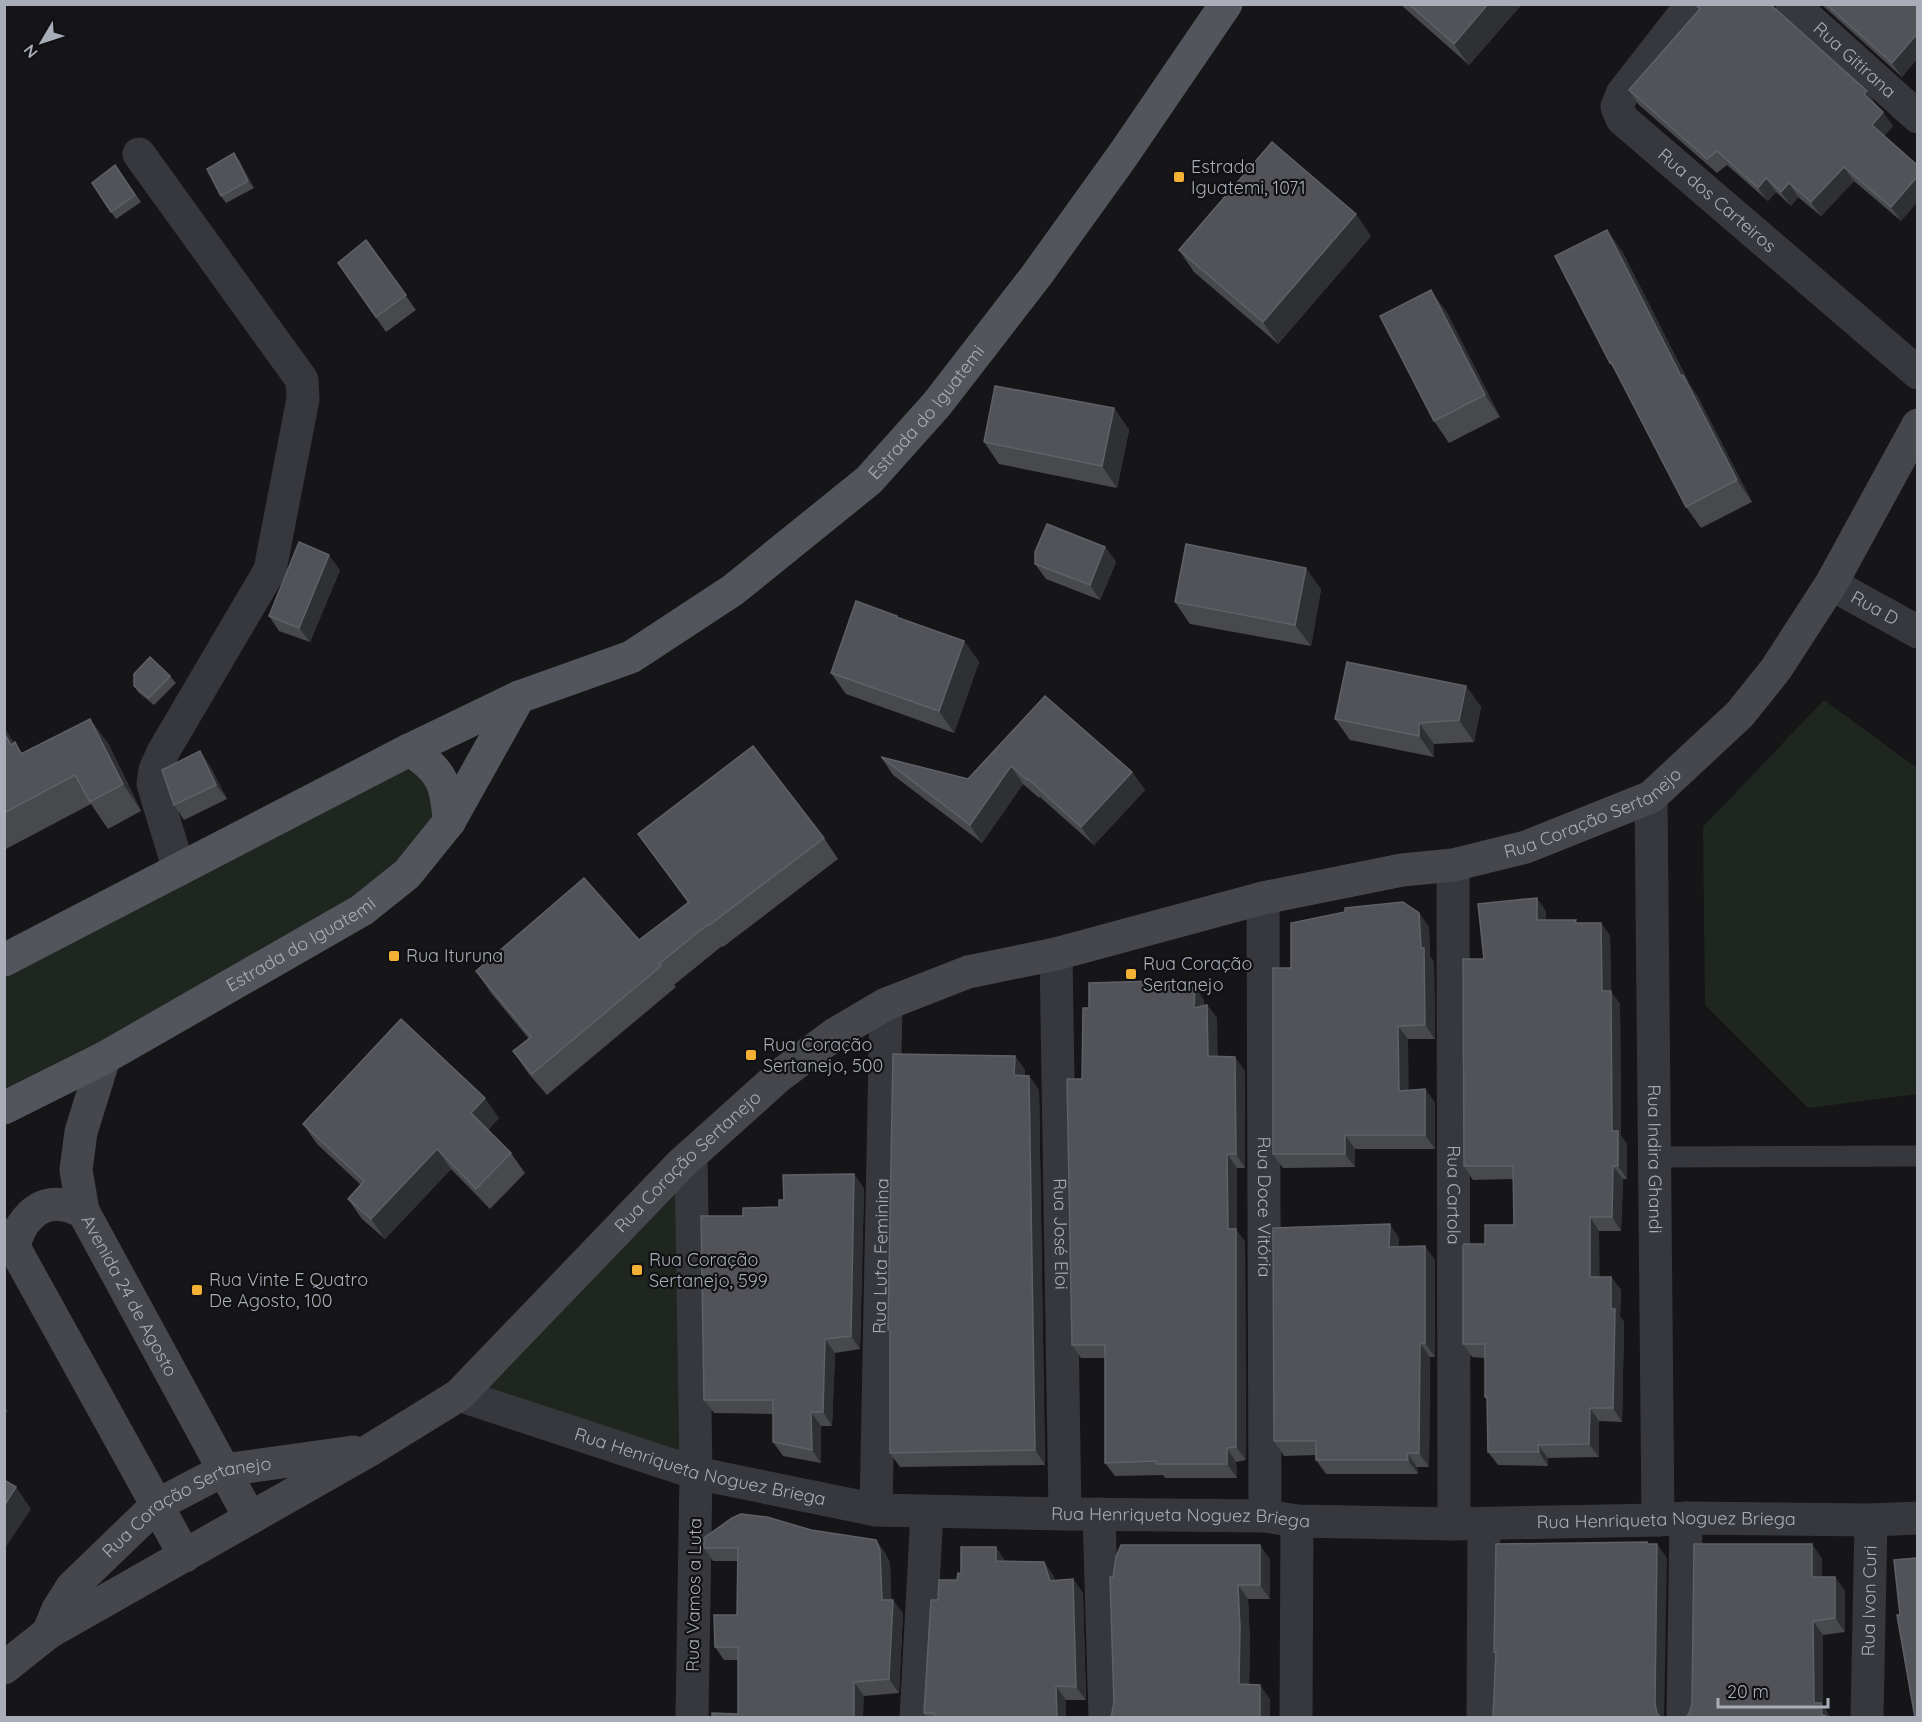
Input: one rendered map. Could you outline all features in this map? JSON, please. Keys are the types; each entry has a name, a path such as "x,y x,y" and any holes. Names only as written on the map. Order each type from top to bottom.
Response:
{"main road":[{"name":"Estrada do Iguatemi","path":"4,960 409,750 519,697 631,657 733,590 869,480 937,404 1036,276 1123,155 1226,4"},
{"name":"Estrada do Iguatemi","path":"4,1108 104,1058 362,910 406,874 448,822 519,697"},
{"path":"409,750 423,758 442,778 448,795 448,822"}],"street":[{"name":"Rua dos Carteiros","path":"1692,4 1622,94 1617,107 1622,119 1917,373"},
{"name":"Rua Gitirana","path":"1792,4 1917,117"},
{"path":"139,154 302,380 303,399 270,570 163,752 155,770 153,784 179,870"},
{"name":"Rua Coração Sertanejo","path":"4,1668 48,1633 370,1450 459,1395 681,1164 779,1076 835,1034 886,1004 968,972 1056,954 1263,898 1402,870 1453,865 1526,847 1651,796 1740,714 1776,669 1831,584 1917,425"},
{"name":"Rua D","path":"1831,584 1917,632"},
{"name":"Rua Indira Ghandi","path":"1651,796 1655,1157 1683,1718"},
{"name":"Rua Cartola","path":"1453,865 1469,1524 1483,1718"},
{"name":"Rua Doce Vitória","path":"1263,898 1265,1516"},
{"name":"Rua José Eloi","path":"1056,954 1065,1514"},
{"name":"Rua Luta Feminina","path":"876,1510 886,1004"},
{"name":"Avenida 24 de Agosto","path":"104,1058 81,1132 76,1170 83,1211 250,1518"},
{"name":"Rua Vamos a Luta","path":"691,1156 696,1473 692,1718"},
{"path":"83,1211 55,1205 32,1214 9,1241 185,1556"},
{"name":"Rua Henriqueta Noguez Briega","path":"459,1395 696,1473 876,1510 1265,1516 1297,1521 1469,1524 1672,1519 1871,1520 1917,1518"},
{"name":"Rua Coração Sertanejo","path":"48,1633 58,1609 72,1587 157,1505 224,1470 370,1450"},
{"path":"916,1718 927,1512"},
{"path":"1099,1514 1105,1718"},
{"name":"Rua Ivon Curi","path":"1867,1718 1871,1520"},
{"path":"1296,1718 1297,1521"}],"lane":[{"path":"1655,1157 1917,1156"}],"shaded area":[{"path":"1824,700 1917,768 1918,1094 1808,1108 1705,1005 1703,827"},
{"path":"409,750 448,794 407,874 5,1108 5,960"},
{"path":"687,1162 694,1470 466,1391"}],"building":[{"path":"1409,4 1488,4 1454,44"},
{"path":"1697,4 1770,4 1867,91 1864,94 1883,112 1872,125 1917,165 1917,177 1891,207 1844,167 1811,202 1789,183 1781,192 1766,178 1758,188 1717,151 1707,159 1629,90 1700,9"},
{"path":"1826,4 1917,4 1917,34 1892,63"},
{"path":"1272,142 1356,214 1263,322 1179,250"},
{"path":"234,153 248,181 221,196 207,169"},
{"path":"115,165 135,195 111,212 92,183"},
{"path":"1607,230 1737,480 1686,507 1555,256"},
{"path":"366,240 406,295 376,317 338,263"},
{"path":"1431,290 1485,395 1434,421 1380,316"},
{"path":"995,386 1114,408 1102,466 984,442"},
{"path":"1047,524 1105,547 1090,585 1035,564 1035,552"},
{"path":"299,542 329,555 299,628 269,616"},
{"path":"1186,544 1306,568 1295,625 1175,602"},
{"path":"856,601 964,641 939,711 831,673"},
{"path":"150,657 170,676 149,698 134,686 134,674"},
{"path":"1347,662 1466,686 1459,720 1419,723 1419,736 1335,719"},
{"path":"1045,696 1132,772 1081,827 1011,766 970,825 881,757 968,779"},
{"path":"90,719 123,784 90,802 75,775 4,813 4,733 11,745 15,742 21,754"},
{"path":"753,746 824,838 707,925 532,1074 513,1051 531,1037 476,971 584,878 639,940 689,902 638,834"},
{"path":"200,751 216,785 174,805 162,770"},
{"path":"1537,898 1537,920 1576,920 1575,923 1601,923 1602,991 1611,991 1612,1131 1618,1131 1618,1166 1613,1166 1612,1217 1590,1217 1590,1277 1611,1277 1611,1309 1615,1309 1613,1408 1590,1408 1589,1444 1538,1445 1539,1452 1488,1452 1485,1344 1463,1344 1463,1246 1464,1244 1485,1244 1485,1225 1514,1225 1513,1166 1464,1166 1463,959 1484,959 1478,904"},
{"path":"1403,902 1419,913 1421,948 1424,948 1425,1025 1398,1026 1399,1091 1425,1089 1425,1135 1345,1135 1345,1154 1273,1154 1273,968 1291,968 1291,923 1345,912 1345,908"},
{"path":"1154,981 1155,984 1173,984 1173,990 1195,987 1194,1008 1207,1005 1208,1056 1235,1057 1236,1154 1227,1154 1228,1229 1236,1229 1236,1447 1227,1448 1227,1464 1156,1464 1156,1461 1105,1463 1105,1345 1072,1345 1067,1079 1082,1079 1083,1008 1089,1008 1089,983"},
{"path":"401,1019 485,1098 471,1113 511,1153 476,1189 437,1149 371,1219 348,1199 364,1181 303,1124"},
{"path":"893,1054 1015,1056 1014,1075 1029,1076 1035,1450 890,1453 890,1330 888,1330"},
{"path":"854,1174 851,1336 825,1339 823,1412 811,1412 812,1450 773,1442 773,1400 704,1400 701,1216 743,1216 743,1208 779,1207 779,1200 784,1200 783,1175"},
{"path":"1390,1224 1389,1247 1425,1246 1425,1343 1420,1343 1419,1453 1407,1453 1408,1460 1316,1460 1316,1441 1274,1441 1273,1228"},
{"path":"4,1480 16,1487 4,1506"},
{"path":"741,1514 767,1517 811,1530 876,1540 880,1550 882,1600 893,1600 889,1679 854,1682 854,1718 712,1718 712,1713 738,1714 738,1647 715,1647 714,1615 737,1615 738,1548 704,1548 704,1538"},
{"path":"1647,1542 1647,1544 1657,1544 1655,1704 1661,1718 1493,1718 1496,1652 1494,1652 1496,1544"},
{"path":"1694,1544 1812,1544 1812,1577 1835,1577 1835,1618 1813,1621 1814,1703 1821,1703 1822,1715 1826,1718 1685,1718 1692,1704"},
{"path":"1121,1545 1260,1545 1260,1585 1238,1585 1239,1684 1260,1685 1261,1718 1111,1718 1114,1703 1110,1577 1113,1577 1116,1557"},
{"path":"961,1547 996,1547 996,1561 1044,1562 1050,1581 1073,1579 1076,1687 1056,1686 1057,1718 935,1718 934,1713 924,1713 931,1600 938,1600 939,1580 957,1580 958,1573 961,1574"},
{"path":"1917,1558 1917,1718 1915,1718 1897,1615 1900,1615 1894,1560"}],"place":[{"name":"Estrada Iguatemi, 1071","path":"1179,177"},
{"name":"Rua Ituruna","path":"394,956"},
{"name":"Rua Coração Sertanejo","path":"1131,974"},
{"name":"Rua Coração Sertanejo, 500","path":"751,1055"},
{"name":"Rua Coração Sertanejo, 599","path":"637,1270"},
{"name":"Rua Vinte E Quatro De Agosto, 100","path":"197,1290"}]}
